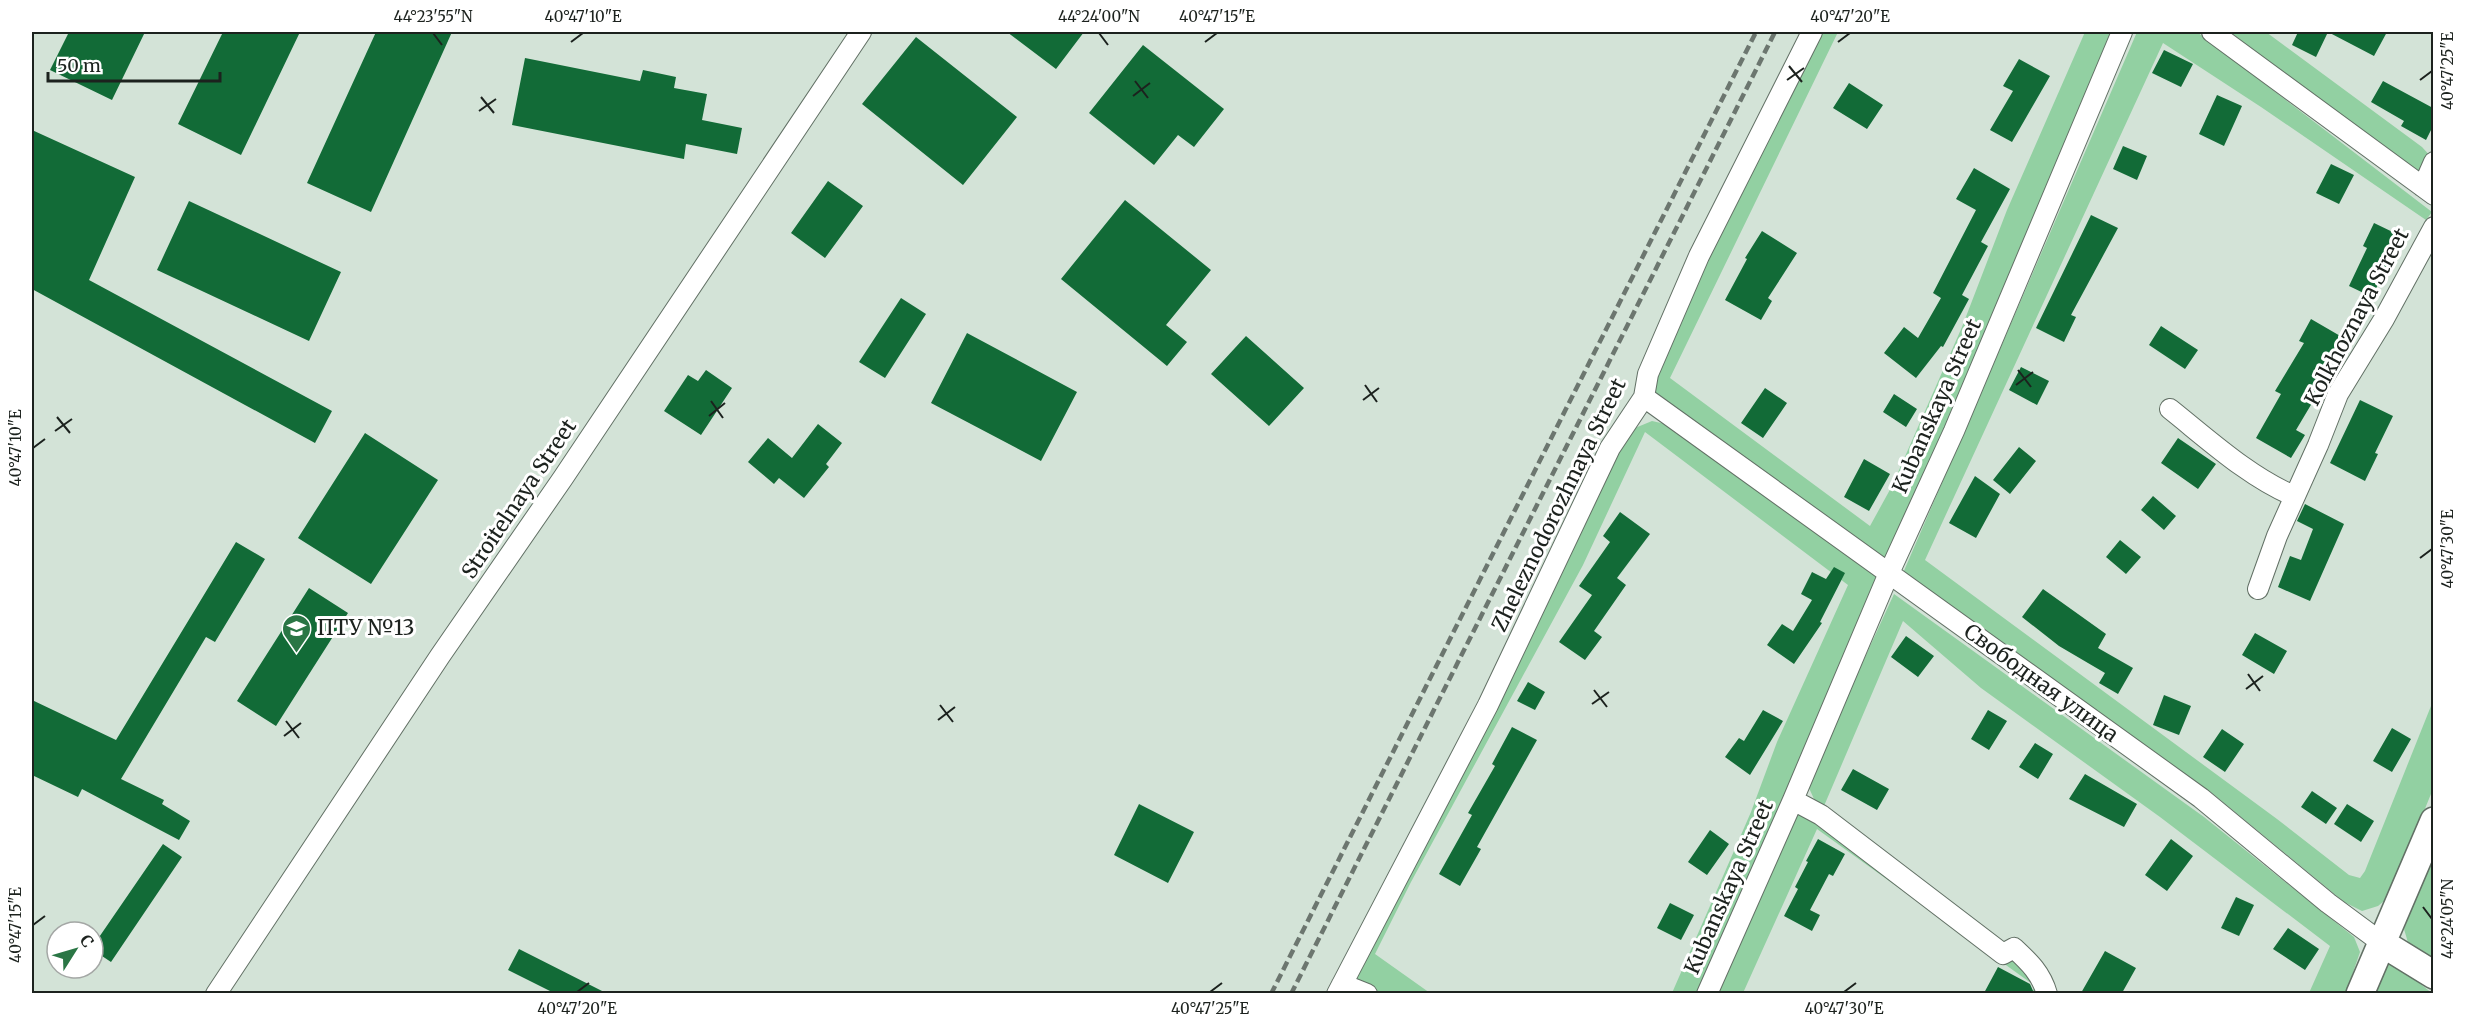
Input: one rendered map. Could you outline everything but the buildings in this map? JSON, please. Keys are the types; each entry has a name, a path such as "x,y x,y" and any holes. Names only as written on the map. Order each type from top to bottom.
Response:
{"street":[{"name":"Stroitelnaya Street","path":"216,993 440,656 570,468 861,32"},
{"name":"Zheleznodorozhnaya Street","path":"1340,989 1488,705 1610,448 1644,397 1648,374 1699,256 1812,32"},
{"name":"Kubanskaya Street","path":"1707,993 1793,800 1889,573 1954,431 2122,32"},
{"path":"2212,32 2428,191 2433,162"},
{"name":"Kolkhoznaya Street","path":"2258,589 2277,536 2338,394 2384,319 2433,227"},
{"name":"Свободная улица","path":"1644,397 2201,798 2382,943 2433,975"},
{"path":"2170,409 2237,461 2281,491 2295,496"},
{"name":"Kubanskaya Street","path":"1793,800 1821,815 2004,954 2014,948 2035,968 2047,993"},
{"path":"2360,993 2433,821"},
{"path":"1340,989 1367,993"}],"green space":[{"path":"1822,32 1838,32 1670,378 1870,526 1892,486 1962,327 2007,210 2085,32 2112,32 1967,378 1883,563 1655,395 1655,369 1709,250"},
{"path":"2137,32 2197,32 2432,212 2426,220 2163,43 1925,560 2277,819 2349,875 2360,878 2365,871 2433,701 2433,789 2389,897 2378,906 2362,911 2344,902 2212,793 1903,573"},
{"path":"2224,32 2266,32 2422,147 2433,159 2433,185"},
{"path":"1652,421 1670,425 1879,575 1698,993 1672,993 1751,812 1777,742 1848,585 1645,432 1583,565 1411,882 1375,954 1430,993 1380,993 1357,979 1357,969 1621,442 1635,428"},
{"path":"1894,594 2204,817 2354,937 2360,952 2346,993 2309,993 2330,946 2160,817 1981,688 1903,621 1824,806 1814,799 1809,788 1815,766"},
{"path":"1798,810 1912,886 2030,974 2039,993 2032,993 2035,986 1817,829 1743,993 1715,994"},
{"path":"2433,853 2433,964 2409,946 2404,929"},
{"path":"2387,963 2408,974 2433,994 2374,994"}],"railway":[{"path":"1271,994 1756,32"},
{"path":"1291,994 1775,32"}],"place":[{"name":"ПТУ №13","path":"296,654"}]}
